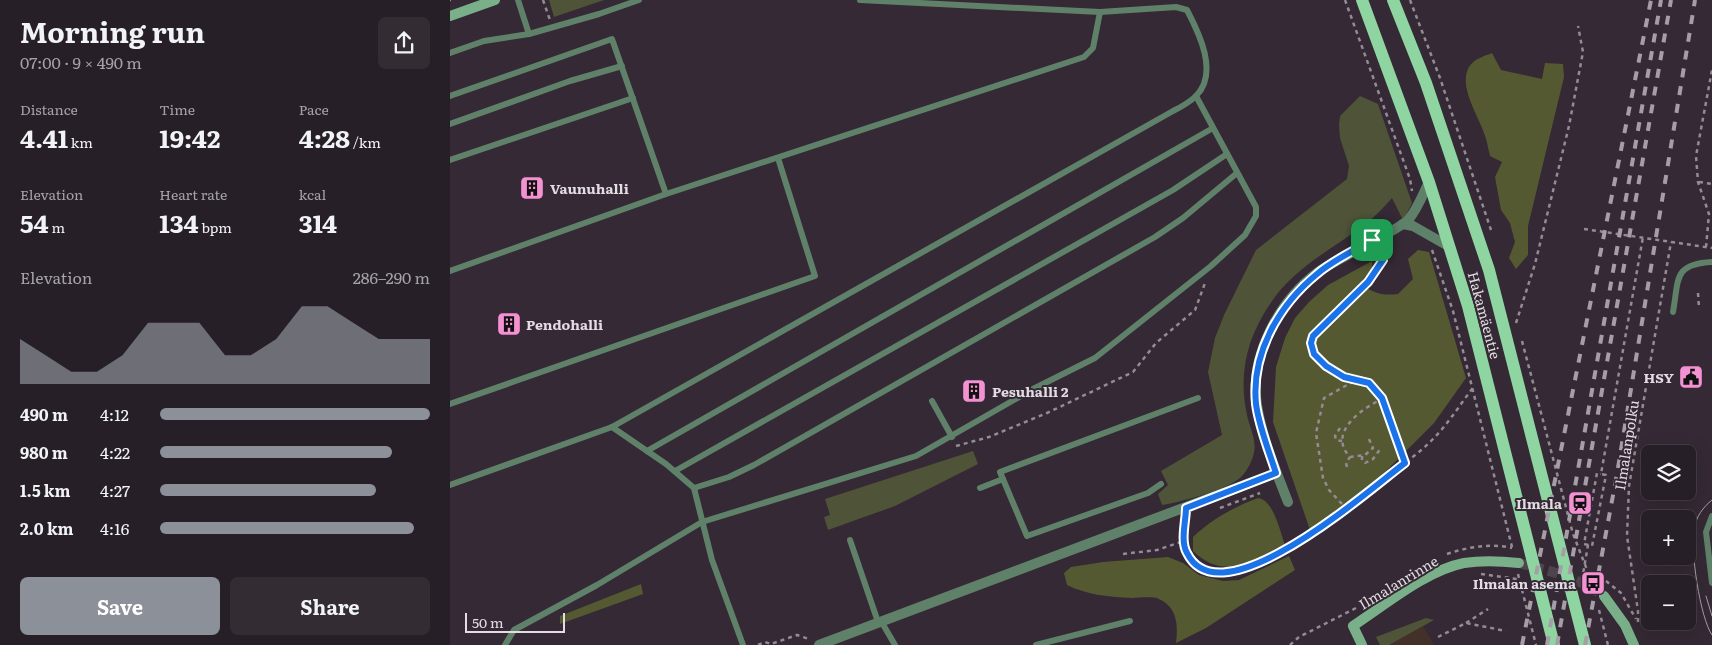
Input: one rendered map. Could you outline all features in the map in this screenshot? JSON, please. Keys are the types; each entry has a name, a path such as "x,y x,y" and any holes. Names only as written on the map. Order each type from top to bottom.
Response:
{"main road":[{"name":"Hakamäentie","path":"1362,0 1429,182 1468,306 1554,645"},
{"name":"Hakamäentie","path":"1393,0 1426,83 1489,270 1585,645"}],"street":[{"path":"450,16 495,0"},
{"path":"1288,502 1276,473 1256,404 1257,379 1262,350 1274,323 1295,294 1318,273 1372,240 1404,224 1415,211 1429,182"},
{"path":"1404,224 1412,226 1450,247"},
{"path":"819,645 1276,473"},
{"name":"Ilmalanrinne","path":"1362,645 1353,626 1425,579 1451,567 1479,561 1517,564"},
{"path":"1599,594 1625,625 1634,645"}],"lane":[{"path":"518,0 529,34"},
{"path":"450,53 484,41 529,34 599,14 639,0"},
{"path":"450,485 612,427 1173,111 1196,96 1202,87 1207,70 1196,28 1187,10 1176,7 1100,12 860,0"},
{"path":"450,271 666,194 1084,57 1094,48 1100,12"},
{"path":"450,96 612,39 666,194"},
{"path":"450,124 570,81 622,66"},
{"path":"505,645 514,630 597,585 702,522 916,456 1033,390 1095,358 1210,266 1245,235 1256,216 1256,207 1196,96"},
{"path":"450,160 633,98"},
{"path":"647,451 1213,128"},
{"path":"675,471 1173,190 1227,154"},
{"path":"450,404 815,276 778,158"},
{"path":"694,488 729,477 754,465 1155,237 1183,218 1238,173"},
{"path":"1672,312 1684,268 1691,264 1712,262"},
{"path":"1161,484 1148,493 1027,536 1000,472 1198,398"},
{"path":"932,401 952,437"},
{"path":"612,427 675,471 694,488 715,569 743,645"},
{"path":"980,488 1003,479"},
{"path":"1712,516 1706,532 1712,583"},
{"path":"850,540 880,622 895,645"},
{"path":"1036,645 1130,621"}],"path":[{"path":"543,0 552,27"},
{"path":"1345,0 1385,109"},
{"path":"1410,0 1440,78 1491,231"},
{"path":"1514,327 1522,312 1569,126 1584,52 1578,26"},
{"path":"1706,247 1711,214 1698,182 1696,156 1712,70"},
{"path":"1698,182 1712,184"},
{"path":"1584,229 1712,248"},
{"path":"1601,474 1643,237"},
{"path":"1372,240 1383,260 1368,282 1313,336 1311,343 1314,354 1326,366 1344,377 1369,383 1382,398 1405,463"},
{"name":"Ilmalanpolku","path":"1638,622 1627,536 1629,486 1671,242"},
{"path":"954,447 989,437 1047,413 1133,372 1156,342 1195,310 1210,266"},
{"path":"1698,294 1699,308"},
{"path":"1453,311 1536,645"},
{"path":"1515,314 1517,323"},
{"path":"1520,333 1573,534 1599,594"},
{"path":"1186,508 1184,542 1192,562 1202,568 1232,572 1251,568 1280,552 1350,506 1405,463 1433,439 1480,379"},
{"path":"1350,506 1341,503 1329,490 1323,478 1316,433 1324,398 1357,380"},
{"path":"1350,458 1343,450 1342,441 1351,420 1365,407 1382,398"},
{"path":"1340,428 1335,436 1336,440 1342,441"},
{"path":"1347,467 1346,463 1350,458 1362,456 1373,448 1369,438"},
{"path":"1362,456 1362,460 1365,463 1373,459 1381,448"},
{"path":"1597,473 1606,475 1592,546 1584,544 1594,490 1597,473"},
{"path":"1594,490 1602,492"},
{"path":"1123,554 1157,550 1184,542"},
{"path":"1582,581 1589,544"},
{"path":"1474,574 1517,579"},
{"path":"1290,645 1299,638 1359,607"},
{"path":"1438,637 1488,609"},
{"path":"1599,609 1608,645"},
{"path":"1466,622 1506,631"},
{"path":"758,645 765,642"}],"shaded area":[{"path":"1423,626 1434,645 1389,645"}],"green space":[{"path":"549,0 604,0 554,17"},
{"path":"1492,53 1501,70 1542,79 1545,63 1563,64 1564,77 1528,226 1528,255 1516,269 1509,258 1515,242 1510,223 1501,210 1495,177 1502,162 1490,156 1485,136 1467,91 1466,83 1466,75 1471,64 1479,58"},
{"path":"1360,96 1378,104 1412,203 1405,217 1402,218 1392,198 1369,221 1302,269 1279,291 1255,330 1246,357 1244,400 1255,448 1249,466 1240,478 1225,487 1162,505 1158,494 1168,485 1161,471 1222,435 1208,372 1215,338 1224,315 1256,250 1347,179 1349,166 1340,138 1340,116"},
{"path":"1418,250 1429,252 1466,378 1434,423 1386,471 1350,503 1310,530 1273,422 1276,367 1285,338 1295,318 1328,285 1372,261 1372,268 1360,284 1378,293 1387,295 1398,294 1413,279 1408,259"},
{"path":"973,451 978,464 895,506 828,530 824,517 830,515 825,499"},
{"path":"1258,498 1264,500 1272,510 1285,545 1250,562 1239,566 1227,567 1205,560 1193,551 1193,537 1200,531 1224,514"},
{"path":"1289,556 1295,570 1206,628 1176,643 1177,624 1173,612 1170,607 1159,599 1115,597 1083,591 1067,585 1064,573 1071,567 1103,562 1168,557 1183,563 1199,575 1223,581 1239,580"},
{"path":"641,584 643,594 560,624 560,616"},
{"path":"1426,618 1434,620 1389,645 1380,645 1376,637"}],"tunnel":[{"path":"1519,563 1573,579 1604,596"}],"tram line":[{"path":"1712,500 1698,516 1693,539 1693,552 1700,599 1712,635"},
{"path":"1706,596 1712,616"}],"railway":[{"path":"1522,645 1651,0"},
{"path":"1547,645 1661,0"},
{"path":"1557,645 1671,0"},
{"path":"1585,645 1617,474 1695,0"}],"place":[{"name":"Vaunuhalli","path":"532,188"},
{"name":"Pendohalli","path":"509,324"},
{"name":"HSY","path":"1691,377"},
{"name":"Pesuhalli 2","path":"974,391"},
{"name":"Ilmala","path":"1580,503"},
{"name":"Ilmalan asema","path":"1593,583"}],"route":[{"path":"1372,240 1383,260 1368,282 1313,336 1311,343 1314,354 1326,366 1344,377 1369,383 1382,398 1405,463 1333,519 1251,568 1232,572 1220,572 1202,568 1192,562 1186,551 1184,542 1186,508 1276,473 1256,404 1257,379 1262,350 1274,323 1295,294 1318,273 1372,240"}]}
